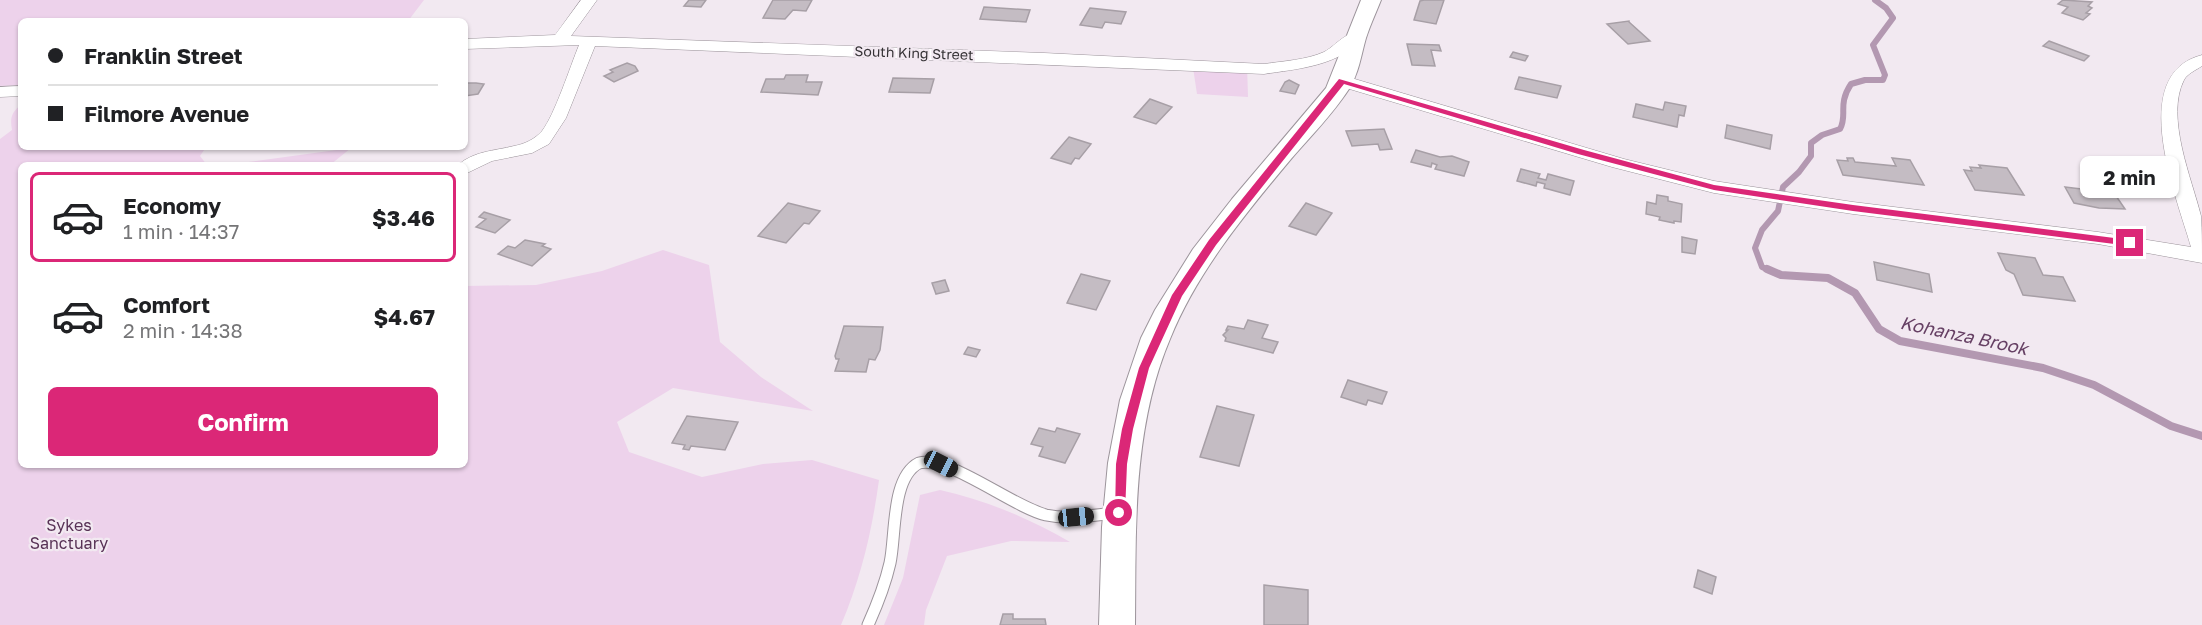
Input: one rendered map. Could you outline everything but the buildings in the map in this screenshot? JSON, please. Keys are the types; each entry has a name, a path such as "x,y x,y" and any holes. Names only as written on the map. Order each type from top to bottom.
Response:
{"main road":[{"path":"1117,625 1122,464 1130,419 1144,368 1177,295 1212,243 1342,81 1351,58 1355,37 1371,0"}],"street":[{"path":"560,40 589,0"},
{"name":"South King Street","path":"468,44 589,40 1264,69 1301,64 1330,55 1355,37"},
{"path":"468,166 486,155 528,149 537,145 552,131 562,112 589,40"},
{"path":"1342,81 1457,117 1683,180 1790,199 2098,238 2202,254 2174,148 2170,113 2176,80 2188,67 2202,60"},
{"path":"0,92 18,91"}],"lane":[{"path":"868,625 893,553 900,492 908,471 919,463 929,461 941,464 1021,505 1047,515 1076,517 1119,513"}],"green space":[{"path":"0,0 424,0 410,18 18,18 18,85 0,86"},
{"path":"1192,61 1247,64 1248,97 1197,94"},
{"name":"Sykes Sanctuary","path":"18,108 18,150 204,150 200,156 205,162 18,162 18,468 468,468 468,286 536,285 602,271 663,250 709,265 720,342 761,377 813,411 673,388 617,422 629,452 702,477 763,464 812,460 879,480 865,554 841,625 0,625 0,139 12,130 11,122"},
{"path":"336,150 349,150 334,162 248,162"},
{"path":"940,490 1006,511 1070,542 1011,541 947,556 926,610 924,625 884,625 903,578 920,495"}],"waterway":[{"name":"Kohanza Brook","path":"1771,271 1762,267 1755,248 1762,230 1778,211 1783,187 1799,172 1811,156 1811,143 1822,135 1840,129 1844,98 1851,84 1865,80 1883,80 1885,75 1873,45 1893,18 1886,8 1875,0"},
{"name":"Kohanza Brook","path":"1767,269 1781,275 1828,278 1855,293 1879,329 1900,341 2043,368 2094,385 2171,426 2202,436"}],"route":[{"path":"1119,513 1127,429 1144,368 1177,295 1212,243 1342,81 1457,117 1714,187 1853,208 2130,243"}]}
